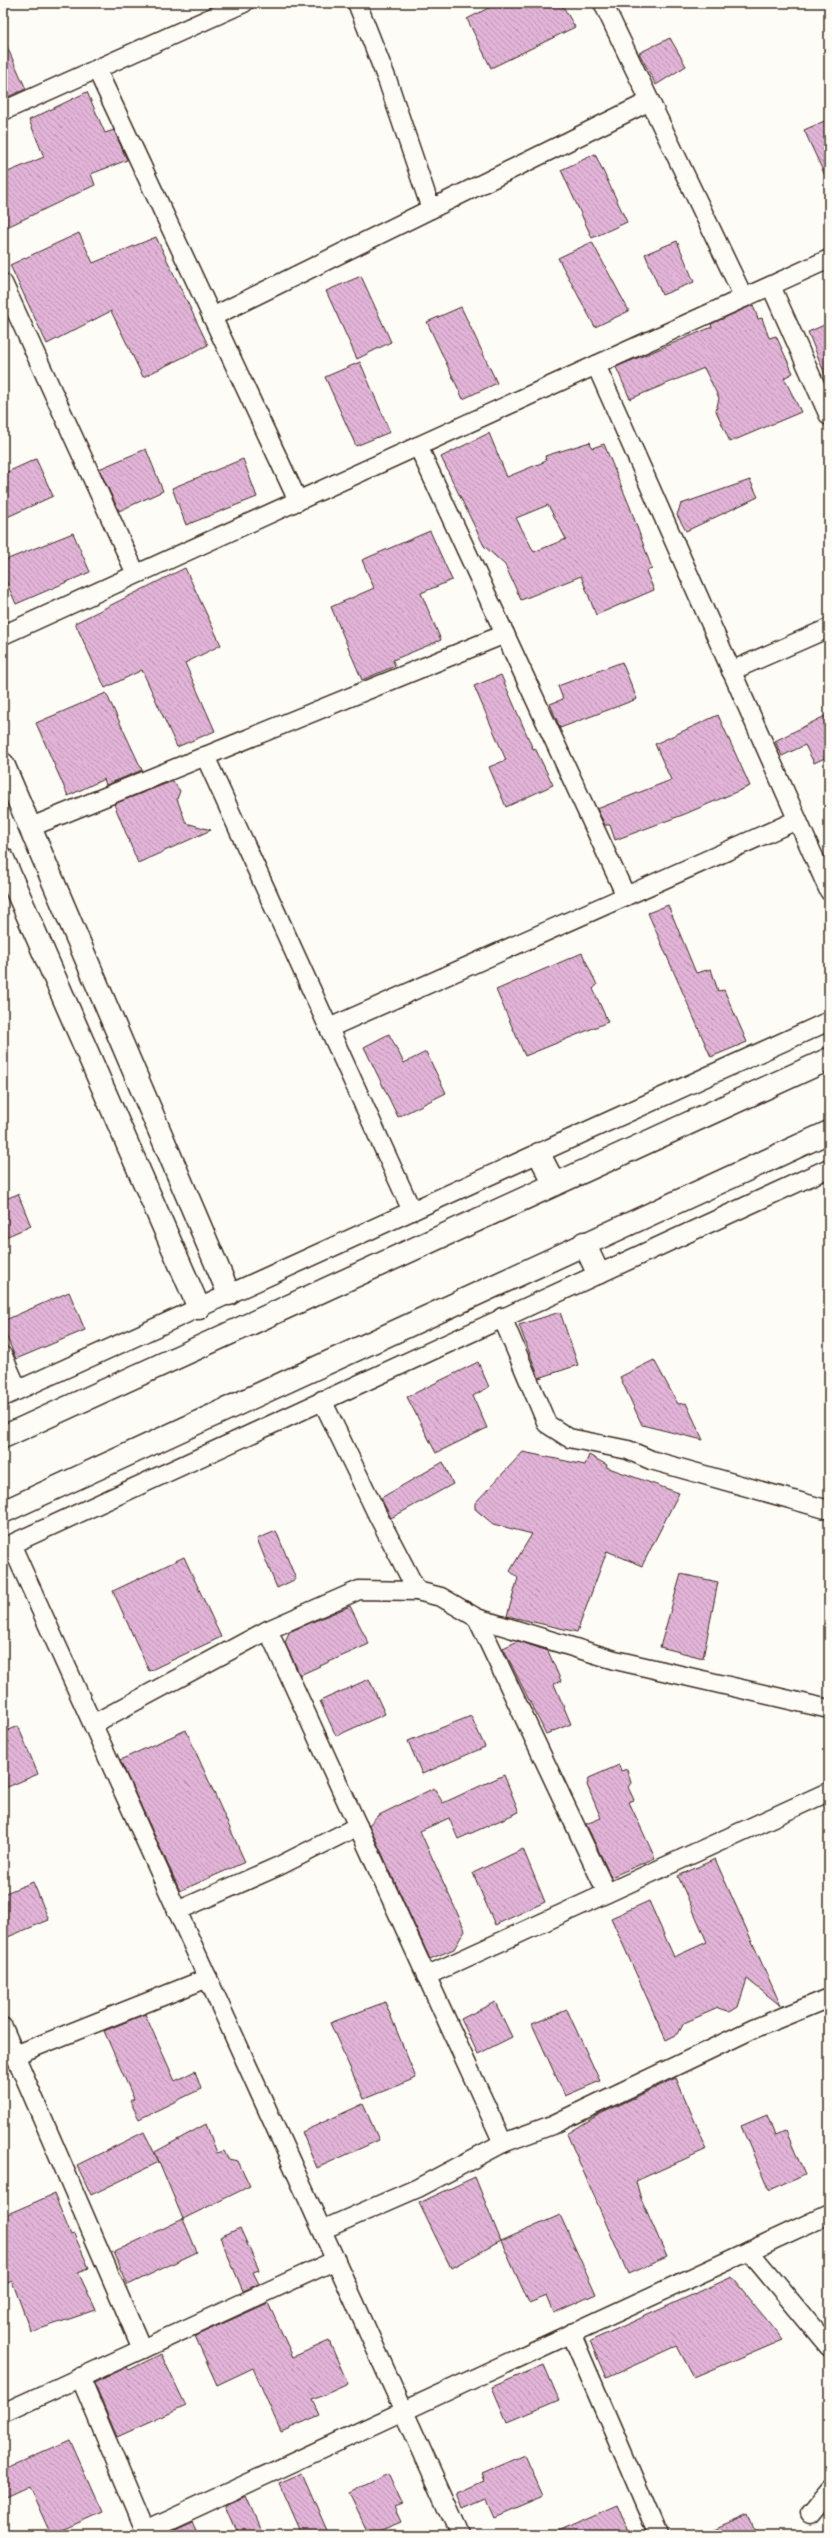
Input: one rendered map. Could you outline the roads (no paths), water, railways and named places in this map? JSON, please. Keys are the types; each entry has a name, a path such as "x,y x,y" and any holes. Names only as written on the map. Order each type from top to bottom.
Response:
{"main road":[{"path":"3,764 229,1294"},
{"path":"3,859 199,1308"},
{"path":"3,1437 554,1183 829,1059"},
{"path":"3,1512 584,1243 829,1132"},
{"path":"539,1154 554,1183"},
{"path":"584,1243 598,1273"}],"street":[{"path":"3,111 244,3"},
{"path":"357,3 388,82 432,209"},
{"path":"603,3 744,298"},
{"path":"97,70 298,501"},
{"path":"212,317 650,101"},
{"path":"3,635 829,259"},
{"path":"3,283 136,574"},
{"path":"771,286 829,416"},
{"path":"596,365 829,891"},
{"path":"418,446 626,896"},
{"path":"731,670 829,628"},
{"path":"31,827 505,634"},
{"path":"205,756 412,1211"},
{"path":"328,1028 797,820"},
{"path":"3,1356 11,1393 829,1021"},
{"path":"460,2535 93,1724 7,1546 502,1317 829,1168"},
{"path":"502,1317 547,1424 569,1438 628,1450 651,1460 829,1510"},
{"path":"322,1400 378,1516 418,1591"},
{"path":"93,1724 268,1630 359,1590 418,1591 441,1597 477,1618 615,1660 829,1709"},
{"path":"477,1618 607,1893"},
{"path":"268,1630 503,2143"},
{"path":"426,1976 829,1791"},
{"path":"177,1911 279,1866 358,1826"},
{"path":"15,2055 208,1978"},
{"path":"322,2230 418,2188 503,2143 552,2125 753,2029 829,1998"},
{"path":"3,2027 142,2349"},
{"path":"80,2377 146,2533 571,2333 829,2214"},
{"path":"749,2251 829,2347"},
{"path":"3,2413 336,2260"},
{"path":"571,2333 658,2535"},
{"path":"810,2513 829,2490"}]}
